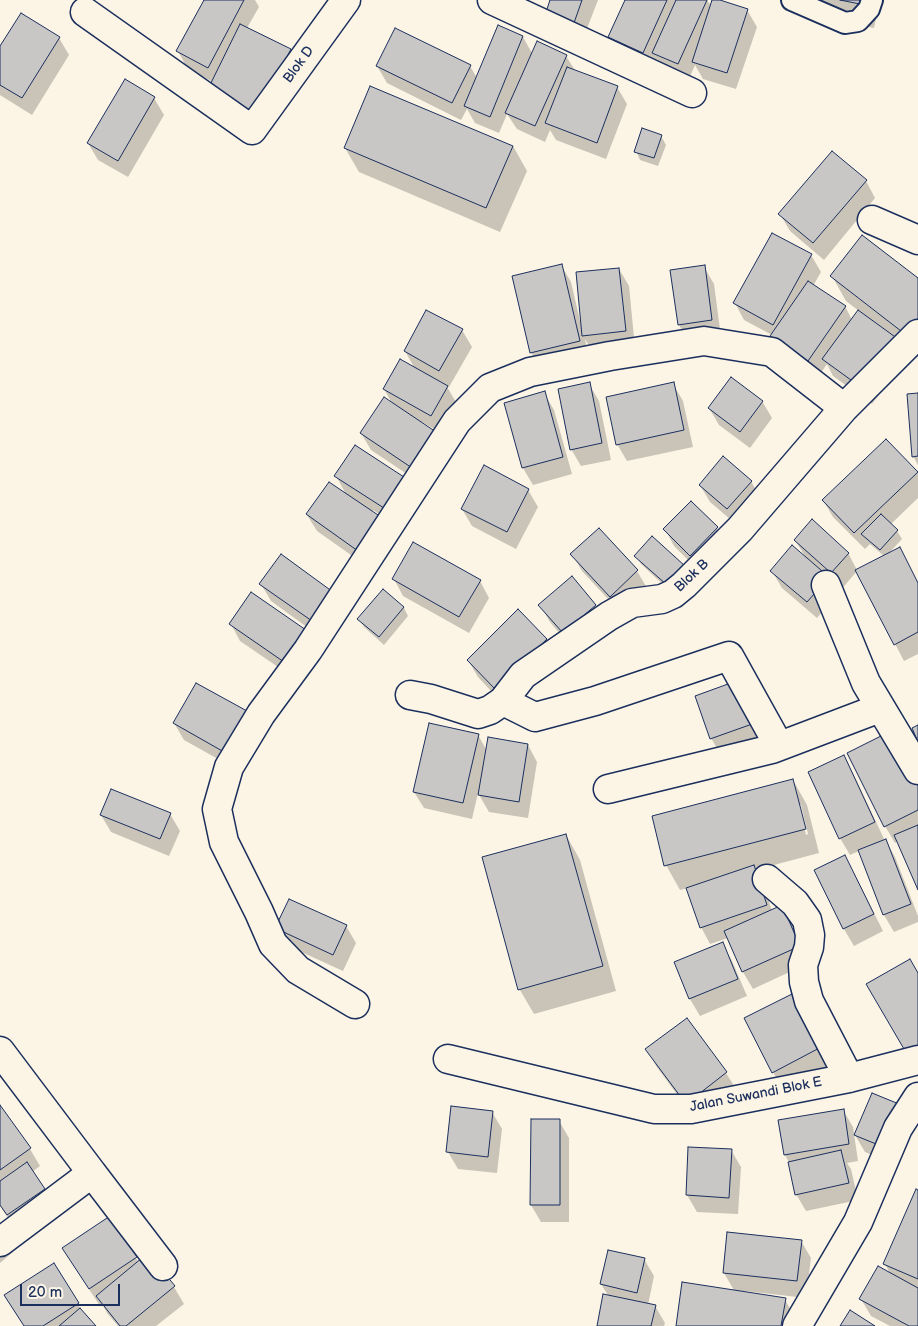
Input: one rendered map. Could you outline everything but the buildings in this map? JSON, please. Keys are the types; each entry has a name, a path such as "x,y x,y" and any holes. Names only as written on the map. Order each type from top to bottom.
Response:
{"street":[{"name":"Blok D","path":"85,12 252,130 346,0"},
{"path":"492,0 692,93"},
{"path":"872,220 918,240"},
{"name":"Blok B","path":"410,695 431,699 478,714 490,710 503,701 524,675 609,616 632,603 662,599 673,594 740,529 844,408 918,334"},
{"path":"355,1004 298,970 273,944 224,842 217,808 230,767 261,714 313,643 457,421 490,388 530,372 610,356 704,341 772,352 844,408"},
{"path":"826,586 866,682 918,770"},
{"path":"503,701 535,717 595,701 729,656 779,746"},
{"path":"608,788 779,746 880,708"},
{"path":"767,879 795,903 807,920 810,947 804,965 804,982 809,1001 849,1078"},
{"path":"0,1051 163,1266"},
{"name":"Jalan Suwandi Blok E","path":"448,1059 654,1110 690,1109 849,1078 918,1060"},
{"path":"797,1326 858,1222 898,1128 918,1097"},
{"path":"0,1242 92,1173"}],"lane":[{"path":"792,0 845,23 858,21 869,9 872,0"}]}
